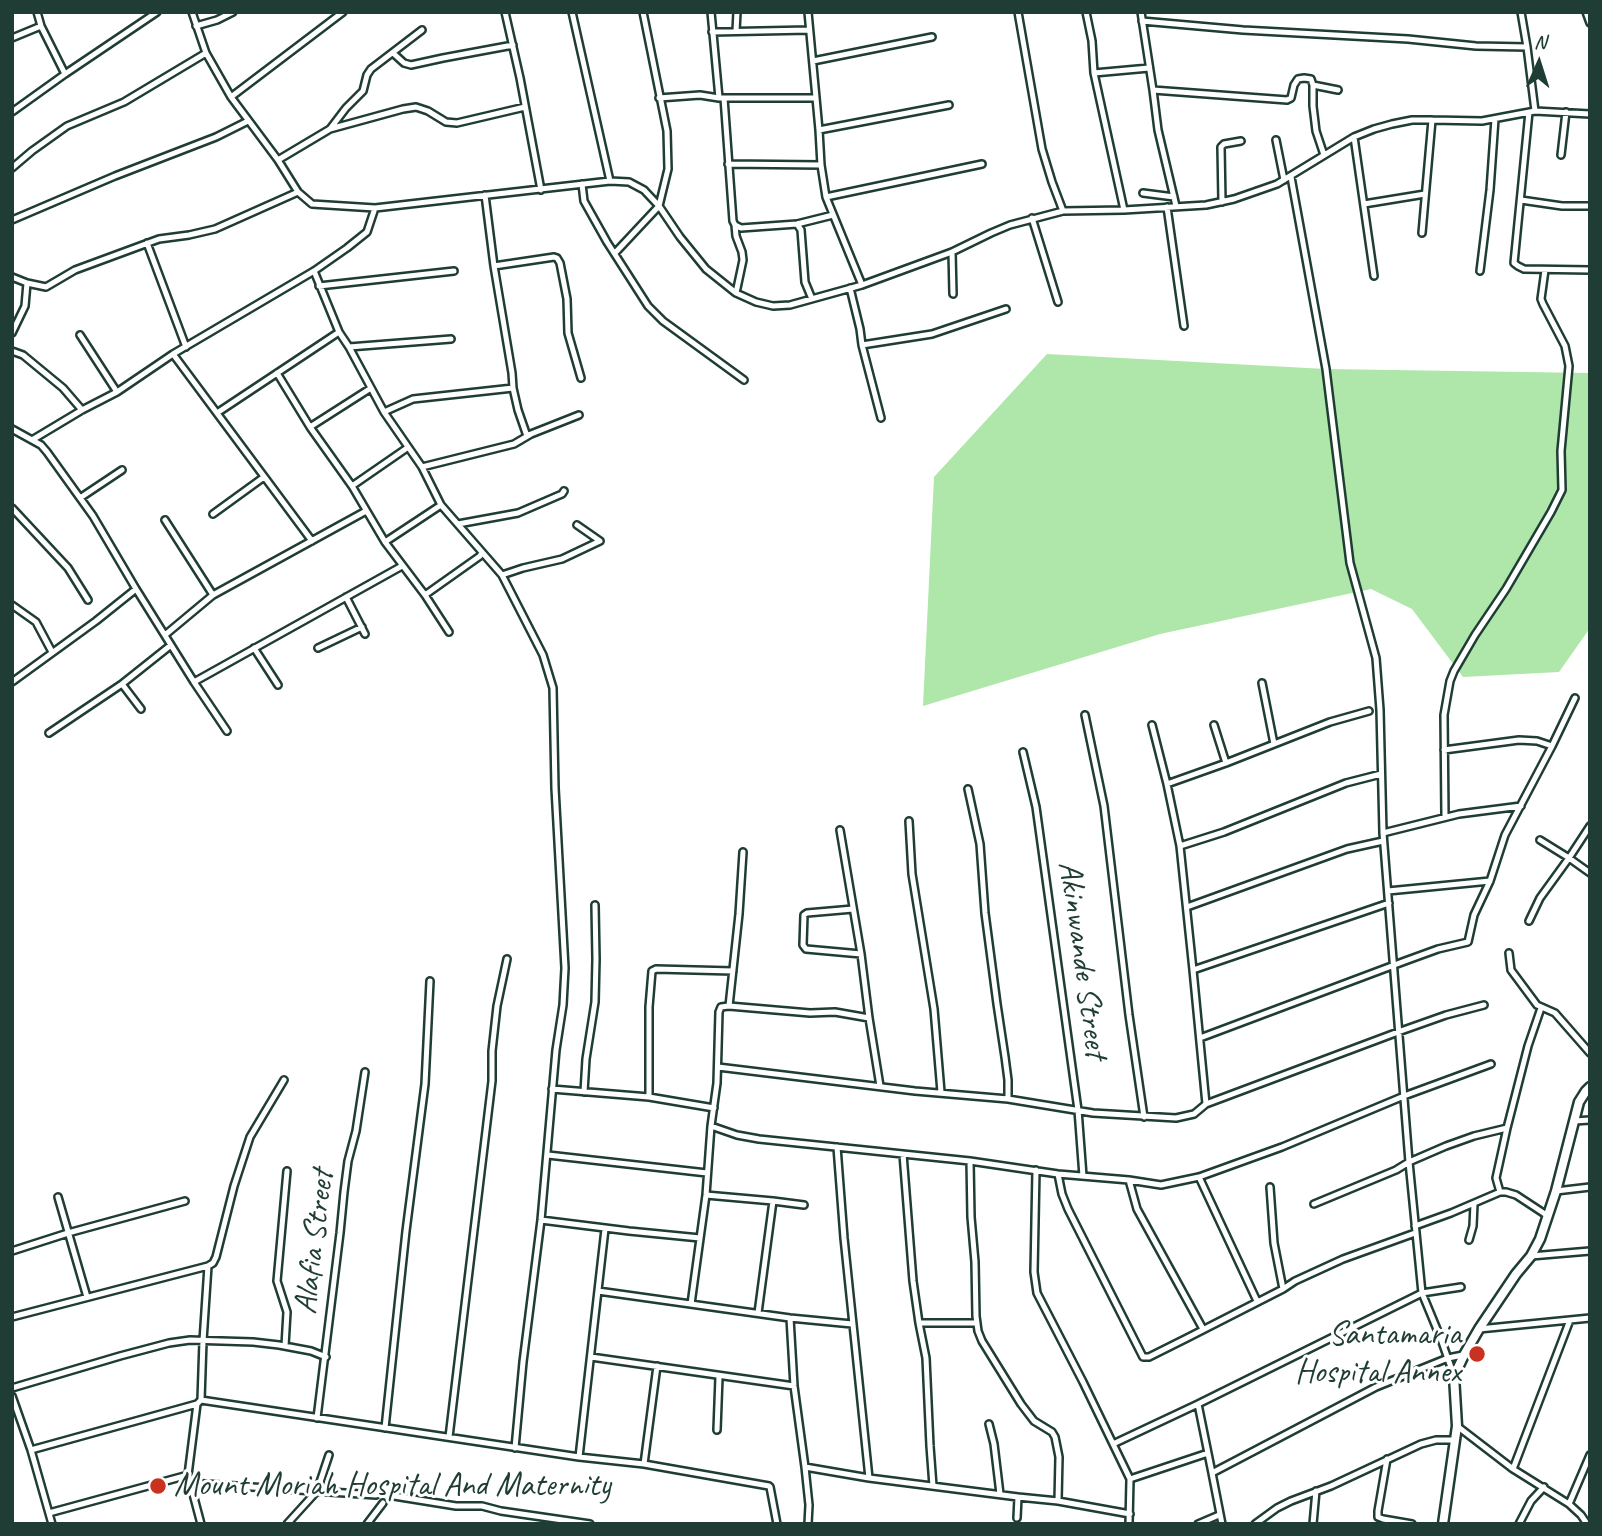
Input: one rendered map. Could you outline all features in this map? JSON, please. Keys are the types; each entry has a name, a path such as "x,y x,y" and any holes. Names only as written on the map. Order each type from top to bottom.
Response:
{"street":[{"path":"37,12 41,26 65,74"},
{"path":"12,112 157,12"},
{"path":"192,12 206,53 231,97 298,192 314,205 375,208 610,181 629,182 644,190 659,206 706,269 736,293 772,306 790,305 862,285 951,253 991,233 1032,218 1063,211 1124,210 1222,202 1291,177 1354,136 1392,124 1412,120 1495,119 1532,111 1590,114"},
{"path":"196,26 233,12"},
{"path":"231,97 343,12"},
{"path":"505,12 541,190"},
{"path":"572,12 610,181"},
{"path":"615,253 659,206 668,169 667,131 643,12"},
{"path":"711,12 733,221 743,260 736,293"},
{"path":"736,31 737,12"},
{"path":"808,12 826,197 862,285"},
{"path":"1018,12 1042,149 1063,211"},
{"path":"1086,12 1092,41 1094,73 1124,210"},
{"path":"1141,12 1158,130 1176,206"},
{"path":"1521,12 1532,111 1514,263 1524,269 1590,270"},
{"path":"1586,12 1590,23"},
{"path":"1142,21 1476,46 1527,47"},
{"path":"12,38 41,26"},
{"path":"330,129 363,91 366,75 371,69 422,30"},
{"path":"712,32 809,30"},
{"path":"813,61 932,37"},
{"path":"393,53 404,63 411,65 513,45"},
{"path":"12,168 66,126 124,102 206,53"},
{"path":"1094,73 1149,68"},
{"path":"1153,90 1287,100 1291,98 1298,79 1311,79 1316,131 1324,155"},
{"path":"1313,85 1338,90"},
{"path":"659,98 700,95 721,98 816,98"},
{"path":"819,130 949,105"},
{"path":"278,160 330,129 403,109 416,107 446,122 457,123 525,107"},
{"path":"1561,155 1566,112"},
{"path":"1480,271 1495,119"},
{"path":"1422,233 1432,120"},
{"path":"12,220 216,137 248,121"},
{"path":"1354,136 1374,276"},
{"path":"1276,140 1284,180"},
{"path":"1222,202 1221,147 1241,141"},
{"path":"728,164 821,165"},
{"path":"826,197 982,164"},
{"path":"1291,177 1326,369 1350,563 1376,658 1383,841 1415,1229 1422,1293 1454,1376 1457,1426 1443,1524"},
{"path":"582,184 584,201 649,306 663,321 744,380"},
{"path":"12,277 46,286 75,270 147,243 215,229 298,192"},
{"path":"1143,193 1174,197"},
{"path":"1364,204 1425,194"},
{"path":"485,195 513,388 527,436"},
{"path":"1521,200 1562,206 1590,206"},
{"path":"1167,207 1184,326"},
{"path":"32,440 117,392 173,354 314,271 367,232 375,208"},
{"path":"735,225 741,228 797,224 832,215"},
{"path":"1032,218 1058,302"},
{"path":"797,224 801,230 805,282 811,299"},
{"path":"147,243 186,347"},
{"path":"951,253 953,294"},
{"path":"494,266 557,258 567,299 568,333 581,379"},
{"path":"1446,817 1444,715 1450,681 1562,490 1561,453 1569,366 1565,346 1541,299 1545,270"},
{"path":"314,271 339,332 384,412 422,467 441,505 502,575 544,656 553,688 555,788 565,968 548,1155 514,1448"},
{"path":"319,286 454,271"},
{"path":"12,333 25,306 27,283"},
{"path":"850,288 881,418"},
{"path":"862,345 932,334 1006,309"},
{"path":"217,414 339,332"},
{"path":"80,335 117,392"},
{"path":"349,347 451,339"},
{"path":"12,351 23,355 63,388 82,410"},
{"path":"173,354 312,541"},
{"path":"277,373 310,427 352,486 385,542 449,632"},
{"path":"310,427 371,388"},
{"path":"384,412 413,400 513,388"},
{"path":"422,467 514,444 579,415"},
{"path":"12,429 41,445 93,516 164,635 228,731"},
{"path":"352,486 408,448"},
{"path":"80,498 122,470"},
{"path":"213,513 264,477"},
{"path":"458,524 518,513 564,491"},
{"path":"385,542 441,505"},
{"path":"12,508 68,568 88,600"},
{"path":"164,635 213,595 366,511"},
{"path":"164,520 213,595"},
{"path":"502,575 562,559 600,541 577,525"},
{"path":"425,595 482,552"},
{"path":"194,682 402,566"},
{"path":"12,682 136,589"},
{"path":"346,597 365,634"},
{"path":"12,605 36,622 52,652"},
{"path":"317,648 362,627"},
{"path":"49,733 122,684 171,645"},
{"path":"254,648 278,685"},
{"path":"1262,683 1274,744"},
{"path":"122,684 141,709"},
{"path":"1200,1038 1438,949 1468,942 1474,915 1490,881 1505,835 1575,698"},
{"path":"1167,784 1330,722 1369,711"},
{"path":"1085,715 1104,806 1130,1029 1144,1117"},
{"path":"1152,725 1180,846 1206,1104"},
{"path":"1214,725 1226,763"},
{"path":"1444,750 1519,740 1537,741 1552,746"},
{"name":"Akinwande Street","path":"1023,752 1036,807 1078,1110 1083,1176"},
{"path":"1180,846 1224,832 1346,783 1381,774"},
{"path":"968,789 980,844 985,913 1007,1069 1008,1099"},
{"path":"1383,833 1446,817 1521,806"},
{"path":"909,821 912,874 934,1009 941,1093"},
{"path":"1529,921 1540,898 1590,826"},
{"path":"840,830 880,1086"},
{"path":"1539,839 1590,873"},
{"path":"1187,907 1347,849 1383,841"},
{"path":"729,1006 743,852"},
{"path":"1388,891 1490,881"},
{"path":"1193,970 1389,903"},
{"path":"584,1092 595,1002 594,905"},
{"path":"853,909 804,915 803,945 806,949 861,954"},
{"path":"1509,953 1511,970 1537,1005 1555,1013 1590,1053"},
{"path":"449,1437 492,1081 497,1006 508,959"},
{"path":"649,1097 649,1007 652,971 733,971"},
{"path":"385,1428 425,1084 430,981"},
{"path":"718,1067 1008,1099 1093,1114 1185,1117 1194,1114 1206,1104 1398,1032 1484,1005"},
{"path":"691,1304 706,1195 721,1007 835,1012 869,1018"},
{"path":"1500,1192 1496,1178 1507,1128 1528,1046 1541,1009"},
{"path":"711,1126 737,1135 1161,1185 1199,1177 1282,1147 1404,1096 1491,1064"},
{"name":"Alafia Street","path":"317,1419 348,1161 356,1131 365,1072"},
{"path":"12,1317 213,1263 250,1137 284,1080"},
{"path":"1454,1376 1479,1329 1531,1256 1540,1238 1556,1191 1579,1102 1590,1087"},
{"path":"552,1089 649,1097 714,1108"},
{"path":"1574,1121 1590,1119"},
{"path":"1314,1204 1456,1143 1507,1128"},
{"path":"837,1147 852,1324 869,1478"},
{"path":"903,1154 913,1281 926,1358 933,1486"},
{"path":"548,1155 707,1173"},
{"path":"970,1161 976,1323 982,1341 1021,1404 1034,1421 1052,1432 1056,1440 1059,1465 1058,1501"},
{"path":"1036,1170 1034,1272 1037,1293 1130,1479 1129,1524"},
{"path":"285,1346 287,1312 277,1281 286,1171"},
{"path":"1058,1174 1068,1209 1143,1357 1149,1357 1295,1281 1500,1192 1516,1195 1548,1216"},
{"path":"1199,1177 1257,1301"},
{"path":"1129,1180 1138,1209 1203,1329"},
{"path":"1270,1187 1274,1243 1283,1289"},
{"path":"1556,1191 1590,1187"},
{"path":"706,1195 804,1205"},
{"path":"58,1197 87,1297"},
{"path":"12,1251 185,1201"},
{"path":"758,1313 773,1201"},
{"path":"1469,1240 1474,1204"},
{"path":"541,1220 700,1238"},
{"path":"579,1457 605,1228"},
{"path":"1531,1256 1590,1251"},
{"path":"201,1524 188,1475 199,1402 208,1266"},
{"path":"1113,1444 1422,1293 1461,1287"},
{"path":"598,1291 852,1324"},
{"path":"790,1318 808,1524"},
{"path":"1479,1329 1590,1318"},
{"path":"1513,1469 1570,1320"},
{"path":"919,1323 976,1323"},
{"path":"12,1388 190,1339 285,1346 326,1357"},
{"path":"1212,1473 1376,1387 1448,1358 1464,1355"},
{"path":"591,1357 794,1386"},
{"path":"644,1464 657,1366"},
{"path":"716,1430 719,1377"},
{"path":"12,1396 52,1524"},
{"path":"31,1450 199,1402 644,1464 769,1486 777,1524"},
{"path":"1198,1404 1222,1524"},
{"path":"12,1422 20,1419"},
{"path":"989,1424 1000,1494"},
{"path":"1457,1426 1513,1469 1569,1504 1587,1524"},
{"path":"1255,1524 1277,1508 1421,1444 1436,1440 1455,1440"},
{"path":"1130,1479 1208,1453"},
{"path":"286,1524 317,1491 329,1455"},
{"path":"1569,1504 1590,1455"},
{"path":"1387,1459 1378,1517 1412,1524"},
{"path":"805,1467 869,1478 1058,1501 1130,1514"},
{"path":"49,1513 188,1475"},
{"path":"190,1483 376,1495"},
{"path":"1518,1524 1531,1501 1544,1487"},
{"path":"1313,1524 1316,1491"},
{"path":"394,1496 456,1506 482,1506 590,1524"},
{"path":"1017,1518 1018,1497"},
{"path":"367,1524 383,1503"},
{"path":"1198,1524 1219,1515"}],"green space":[{"path":"1047,354 1326,369 1590,373 1590,628 1559,672 1463,677 1412,609 1371,589 1160,634 923,706 934,477"}],"place":[{"name":"Santamaria Hospital Annex","path":"1477,1354"},
{"name":"Mount Moriah Hospital And Maternity","path":"158,1486"}]}
